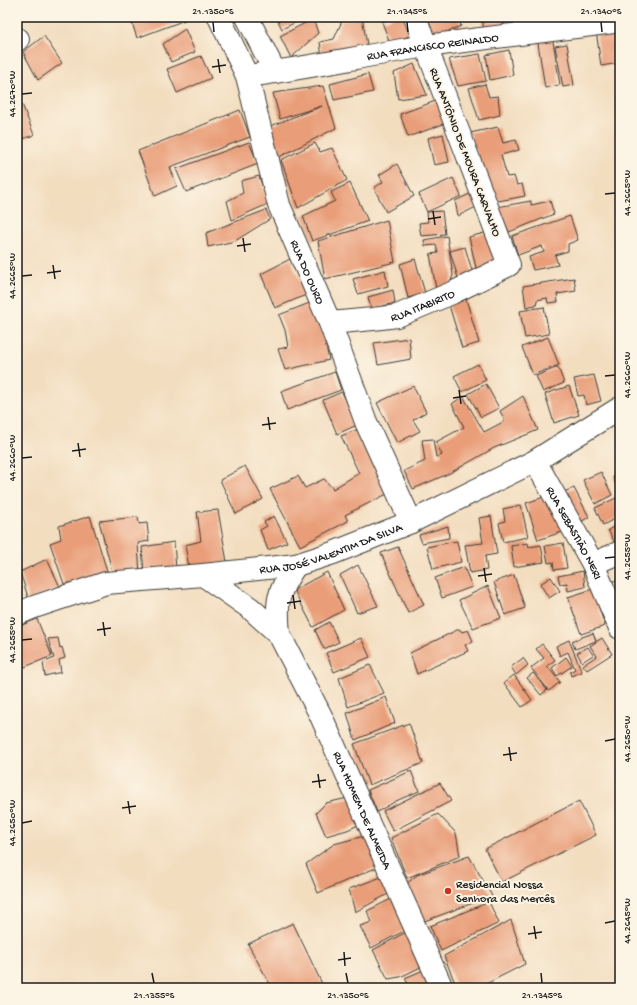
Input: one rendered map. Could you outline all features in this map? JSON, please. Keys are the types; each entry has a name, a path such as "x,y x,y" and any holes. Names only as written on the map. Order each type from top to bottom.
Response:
{"street":[{"name":"RUA DO OURO","path":"218,17 247,76 278,205 330,323 366,422 411,522"},
{"path":"247,17 275,72"},
{"name":"RUA ANTÔNIO DE MOURA CARVALHO","path":"415,17 509,265"},
{"name":"RUA FRANCISCO REINALDO","path":"247,76 426,46 620,21"},
{"name":"RUA ITABIRITO","path":"330,323 397,316 452,293 509,265"},
{"name":"RUA JOSÉ VALENTIM DA SILVA","path":"17,614 106,583 296,565 333,553 411,522 535,461 620,408"},
{"name":"RUA SEBASTIÃO NERI","path":"535,461 593,564 620,628"},
{"path":"593,564 620,552"},
{"path":"279,634 277,611 279,596 286,579 296,565"},
{"path":"203,575 250,608 279,634"},
{"name":"RUA HOMEM DE ALMEIDA","path":"279,634 321,716 442,988"}],"building":[{"path":"93,17 103,17 95,21"},
{"path":"130,17 184,17 185,20 137,38"},
{"path":"276,17 306,17 282,29"},
{"path":"362,17 368,50 322,58 320,42 334,39 342,21"},
{"path":"393,17 404,17 412,35 390,43 382,22"},
{"path":"427,17 458,17 461,26 434,37"},
{"path":"482,17 503,17 505,29 484,33"},
{"path":"522,17 554,17 554,20 522,23"},
{"path":"313,19 318,33 291,58 280,36"},
{"path":"620,26 620,63 601,66 596,30"},
{"path":"185,29 195,52 171,62 163,44"},
{"path":"552,35 560,85 545,88 537,37"},
{"path":"44,36 62,63 38,80 23,52"},
{"path":"567,44 574,85 563,87 555,46"},
{"path":"509,50 513,75 490,80 486,55"},
{"path":"480,54 486,81 458,86 449,59"},
{"path":"201,56 211,78 177,93 167,69"},
{"path":"414,64 427,95 398,99 394,73"},
{"path":"368,74 373,92 334,100 330,84"},
{"path":"485,84 489,97 498,96 500,115 479,120 469,88"},
{"path":"323,86 336,128 279,157 268,127 322,106 280,119 273,93"},
{"path":"441,99 449,122 408,137 400,114"},
{"path":"22,104 34,135 17,141 17,106"},
{"path":"240,110 250,137 170,167 177,186 155,196 138,151"},
{"path":"498,127 503,143 516,140 519,150 501,155 507,177 514,176 517,185 522,184 525,196 493,202 470,133"},
{"path":"443,134 449,162 434,165 428,138"},
{"path":"249,142 258,164 186,192 176,169"},
{"path":"315,143 320,152 332,148 347,180 298,208 281,160"},
{"path":"397,164 414,196 386,212 374,188 383,182 379,175"},
{"path":"259,176 268,204 232,220 227,201 243,193 241,181"},
{"path":"453,178 461,196 427,212 419,194"},
{"path":"350,183 368,221 312,241 303,216 335,201 331,192"},
{"path":"476,191 482,204 458,216 455,201"},
{"path":"531,201 531,205 550,201 554,214 509,232 497,207"},
{"path":"266,210 270,219 235,241 208,247 206,233"},
{"path":"442,211 445,234 421,236 419,223 428,222 427,212"},
{"path":"570,216 578,240 568,244 568,251 555,255 558,265 533,270 529,257 544,252 542,246 518,255 512,236"},
{"path":"387,220 395,262 325,279 318,241"},
{"path":"488,232 497,267 477,272 469,237"},
{"path":"447,236 453,275 450,284 437,295 430,254 438,253 436,245 425,246 424,240"},
{"path":"465,247 473,274 458,278 450,251"},
{"path":"290,259 306,295 275,308 261,274"},
{"path":"415,259 425,293 408,298 400,264"},
{"path":"385,270 388,286 358,294 353,279"},
{"path":"574,278 576,291 557,294 558,302 548,303 547,298 537,300 536,305 526,307 523,286"},
{"path":"393,290 395,303 371,309 368,297"},
{"path":"466,299 479,343 462,348 449,305"},
{"path":"312,302 324,337 329,360 285,370 278,349 288,347 285,330 279,315"},
{"path":"544,307 549,334 525,338 520,311"},
{"path":"548,337 559,365 533,375 522,347"},
{"path":"409,338 411,359 378,365 374,343"},
{"path":"478,364 486,380 462,392 454,376"},
{"path":"558,367 564,383 543,392 536,376"},
{"path":"335,372 341,390 287,410 281,391"},
{"path":"594,375 601,401 586,405 584,395 578,396 574,379"},
{"path":"486,384 499,408 481,417 468,394"},
{"path":"413,386 426,412 413,420 420,431 397,443 377,403"},
{"path":"569,386 579,415 554,423 545,394"},
{"path":"342,392 357,425 337,434 323,400"},
{"path":"463,396 484,432 505,421 500,411 523,396 538,430 494,448 450,473 413,489 404,471 425,461 422,440 433,439 436,457 442,455 436,442 464,427 452,404"},
{"path":"359,429 387,494 345,515 348,521 300,546 270,489 298,476 305,488 324,479 333,489 359,473 341,436"},
{"path":"245,466 263,499 236,514 220,480"},
{"path":"601,472 612,495 595,504 583,480"},
{"path":"620,473 620,494 613,477"},
{"path":"574,488 589,517 579,523 561,493"},
{"path":"550,495 562,532 538,540 526,503"},
{"path":"616,498 620,507 620,516 603,525 595,508"},
{"path":"521,505 528,537 503,542 499,523 505,521 503,509"},
{"path":"218,510 227,562 189,568 185,545 201,541 197,512"},
{"path":"90,516 108,574 64,584 50,543 61,539 59,526"},
{"path":"274,516 287,542 268,550 260,530 267,526 264,522"},
{"path":"491,516 497,554 485,556 487,570 470,573 465,545 483,543 479,518"},
{"path":"138,517 139,524 147,523 149,541 138,543 140,576 114,579 99,521"},
{"path":"620,523 620,545 617,547 608,530"},
{"path":"448,526 449,538 422,543 419,535"},
{"path":"457,541 461,562 433,569 427,547"},
{"path":"174,542 176,569 144,573 142,547"},
{"path":"528,543 529,547 541,545 544,562 514,567 511,546"},
{"path":"563,543 567,568 554,570 553,562 548,563 545,546"},
{"path":"398,547 424,605 408,613 381,553"},
{"path":"47,559 60,587 29,600 20,572"},
{"path":"358,565 378,606 357,613 340,575"},
{"path":"464,567 472,587 442,598 435,578"},
{"path":"583,571 585,587 568,591 567,583 560,584 558,576"},
{"path":"327,572 344,610 313,627 294,590"},
{"path":"514,575 525,608 505,615 494,582"},
{"path":"551,577 560,591 549,598 540,584"},
{"path":"620,578 620,603 610,583"},
{"path":"488,586 501,618 473,628 459,600"},
{"path":"593,589 605,626 581,634 568,597"},
{"path":"37,619 52,656 17,670 17,627"},
{"path":"329,622 339,642 324,649 315,630"},
{"path":"459,629 462,632 468,630 473,641 465,645 468,651 417,674 410,653"},
{"path":"593,633 596,641 575,649 572,641"},
{"path":"58,638 60,648 62,647 65,658 59,660 61,672 45,676 43,663 54,658 48,639"},
{"path":"361,638 370,657 334,672 326,653"},
{"path":"602,638 612,654 587,670 583,665 597,656 590,646"},
{"path":"569,640 582,672 571,676 570,672 575,669 568,652 560,656 556,646"},
{"path":"542,644 555,660 547,666 560,682 549,691 531,668 544,658 536,649"},
{"path":"588,647 593,655 582,662 577,653"},
{"path":"566,657 572,666 557,676 552,668"},
{"path":"523,658 528,665 516,675 511,667"},
{"path":"370,665 384,693 348,707 339,678"},
{"path":"533,673 547,690 541,695 527,678"},
{"path":"514,675 532,700 522,707 504,683"},
{"path":"386,697 395,723 355,740 347,713"},
{"path":"409,723 423,763 369,785 354,744"},
{"path":"411,771 419,791 396,801 377,812 368,790"},
{"path":"440,783 451,801 393,831 383,811"},
{"path":"352,797 363,823 347,830 326,836 316,813 326,803"},
{"path":"579,801 596,835 502,882 485,849"},
{"path":"438,814 456,833 460,856 407,878 391,838"},
{"path":"368,835 380,866 318,893 306,864 334,844"},
{"name":"Residencial Nossa Senhora das Mercês","path":"469,856 492,896 422,922 404,886 417,875"},
{"path":"384,876 390,893 355,912 349,889"},
{"path":"395,897 408,929 371,948 360,926 372,922 367,911"},
{"path":"489,902 499,923 441,951 430,926"},
{"path":"511,920 525,964 478,988 457,988 444,956"},
{"path":"293,923 324,988 272,988 248,944"},
{"path":"410,930 425,965 400,977 388,979 373,950"},
{"path":"428,968 437,988 410,988 405,978"}],"place":[{"name":"Residencial Nossa Senhora das Mercês","path":"448,891"}]}
